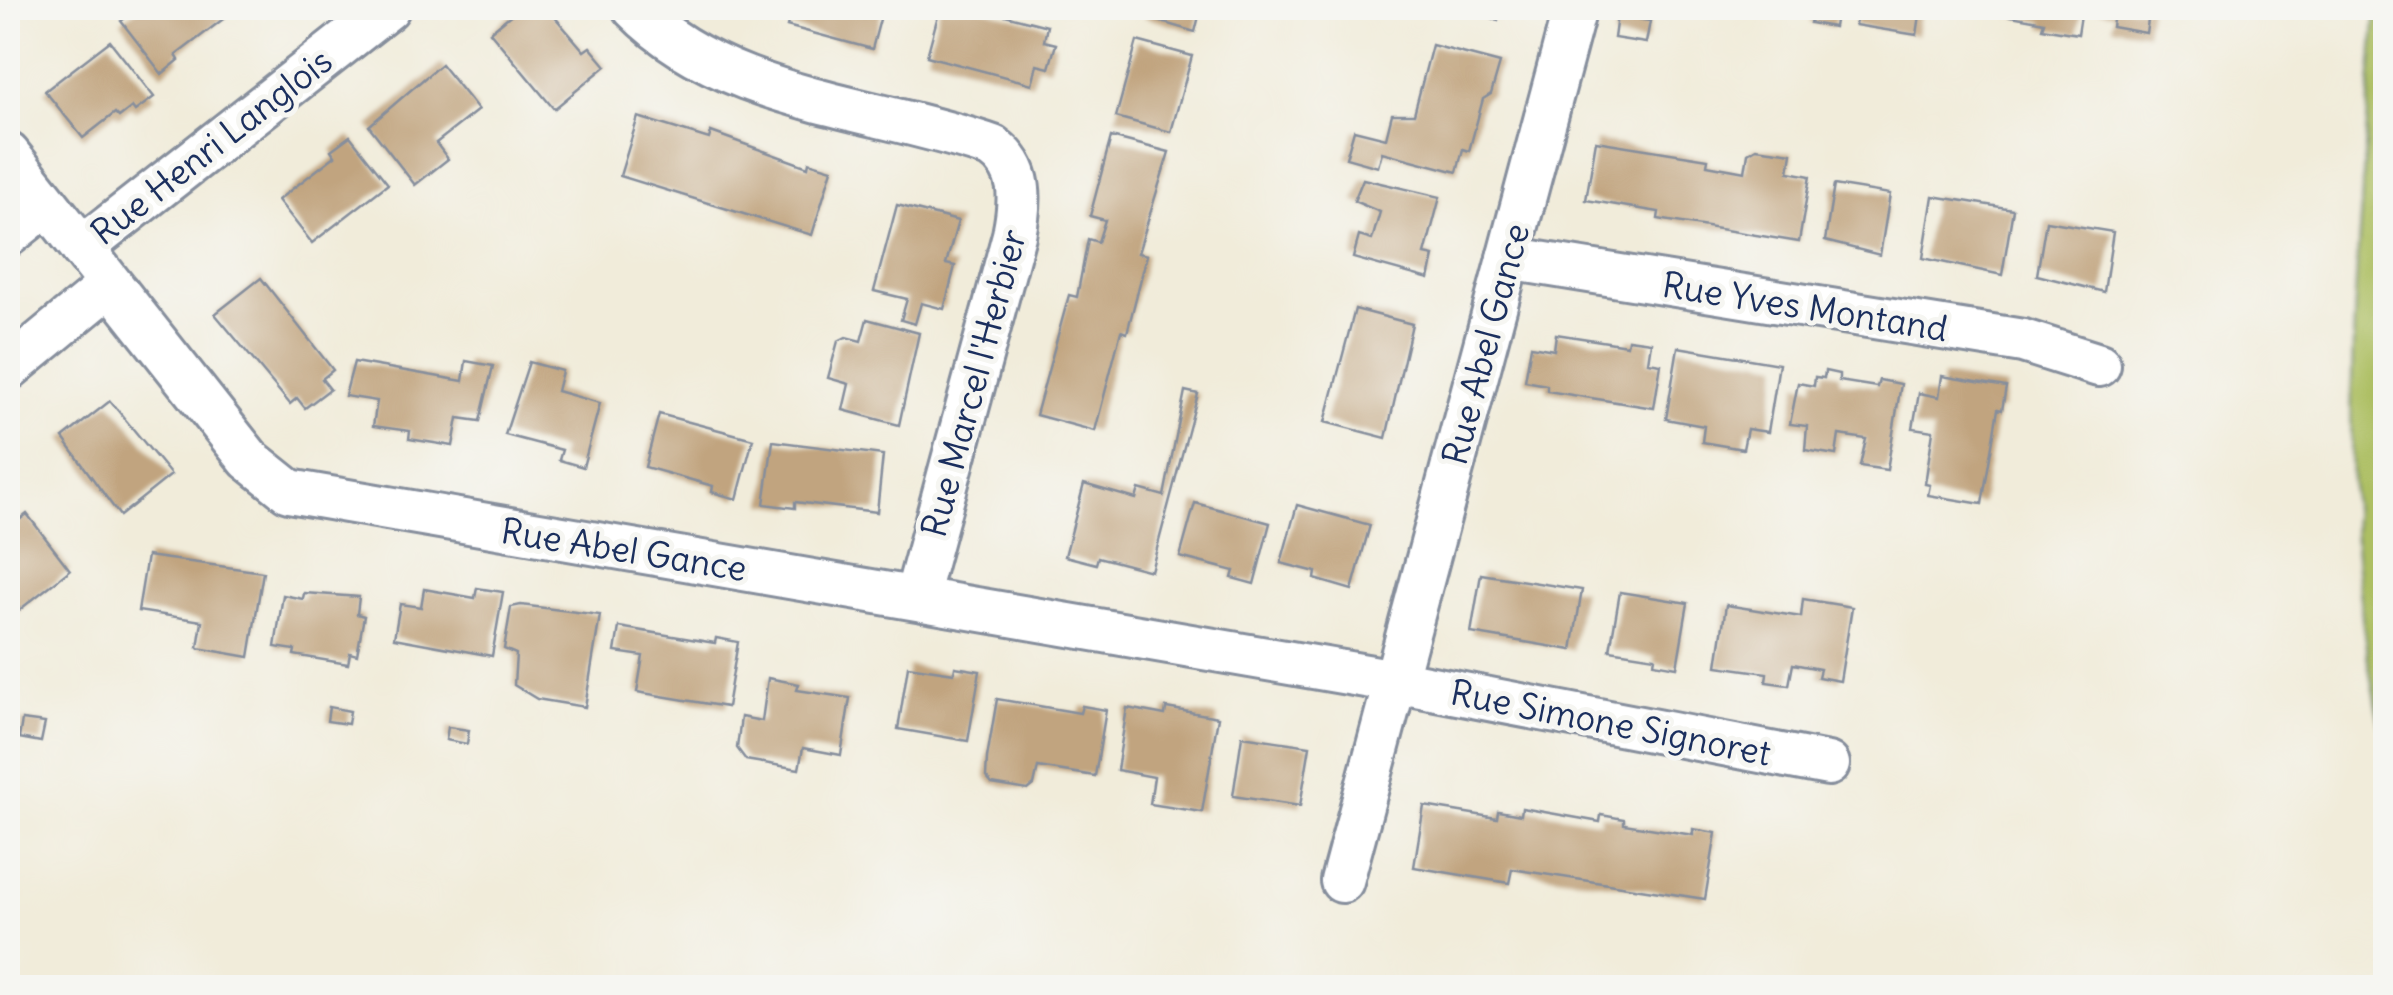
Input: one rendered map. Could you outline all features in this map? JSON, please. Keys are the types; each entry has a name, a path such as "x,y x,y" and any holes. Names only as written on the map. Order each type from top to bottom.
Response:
{"street":[{"name":"Rue Henri Langlois","path":"82,248 388,8"},
{"name":"Rue Marcel l'Herbier","path":"634,8 668,39 719,68 982,143 1002,153 1015,172 1020,197 1014,235 916,597"},
{"name":"Rue Abel Gance","path":"1342,880 1575,8"},
{"name":"Rue Abel Gance","path":"8,154 248,459 289,491 1395,681"},
{"path":"8,235 46,204"},
{"name":"Rue Yves Montand","path":"1508,258 2023,342 2099,365"},
{"path":"8,370 110,285"},
{"name":"Rue Simone Signoret","path":"1395,681 1828,764"}],"green space":[{"path":"2376,8 2386,8 2385,745 2367,654 2356,562 2352,470 2356,285"}],"building":[{"path":"139,8 227,8 231,13 176,55 179,60 162,74 121,21"},
{"path":"519,8 547,8 584,51 590,47 606,66 554,109 490,32"},
{"path":"792,8 883,8 872,49 787,26"},
{"path":"940,8 978,8 1047,26 1044,41 1056,44 1049,68 1037,65 1032,84 927,56"},
{"path":"1146,8 1201,8 1195,32 1144,17"},
{"path":"1455,8 1501,8 1498,20"},
{"path":"1813,8 1837,8 1834,27 1810,23"},
{"path":"1858,8 1921,8 1917,35 1855,25"},
{"path":"1968,8 2082,8 2078,34 2042,28 2044,22"},
{"path":"2085,8 2150,8 2146,33 2112,27 2114,14"},
{"path":"1617,16 1650,21 1646,43 1614,38"},
{"path":"110,41 154,97 135,111 132,107 119,117 115,113 83,138 45,91"},
{"path":"1137,41 1192,56 1171,132 1116,117"},
{"path":"1432,45 1500,63 1491,94 1483,99 1469,151 1463,149 1457,172 1382,152 1378,167 1346,158 1354,130 1386,138 1392,114 1414,114"},
{"path":"441,64 478,110 436,143 448,159 415,185 369,126"},
{"path":"638,117 709,139 711,132 808,167 809,162 832,169 812,235 620,176"},
{"path":"350,136 388,184 312,243 278,200 335,156 331,150"},
{"path":"1111,137 1169,152 1138,253 1147,255 1127,333 1121,331 1095,431 1036,415 1069,295 1077,297 1088,239 1098,242 1105,220 1090,216"},
{"path":"1596,141 1708,159 1707,165 1745,172 1748,153 1756,148 1792,153 1789,172 1810,176 1799,242 1658,219 1659,212 1586,200"},
{"path":"1363,179 1440,197 1425,254 1434,256 1429,279 1353,258 1359,236 1372,240 1380,212 1354,201"},
{"path":"1834,185 1890,194 1880,255 1825,241"},
{"path":"1933,196 2013,209 2002,275 1923,258"},
{"path":"897,205 958,221 946,264 955,266 944,309 921,303 915,324 901,320 907,299 874,291"},
{"path":"2046,221 2113,232 2104,292 2037,275"},
{"path":"261,278 333,370 322,379 330,389 305,408 297,398 290,404 215,314"},
{"path":"1355,309 1412,324 1386,438 1325,422"},
{"path":"867,319 919,333 899,425 843,410 849,384 828,378 838,341 846,337 861,341"},
{"path":"1556,334 1627,345 1628,339 1651,342 1648,362 1661,364 1654,408 1547,391 1547,385 1525,381 1531,346 1554,350"},
{"path":"1678,347 1779,364 1768,432 1747,429 1743,449 1702,442 1704,426 1666,419"},
{"path":"466,361 493,366 480,421 458,418 453,446 409,439 410,431 373,426 377,401 345,396 354,362 463,381"},
{"path":"529,362 562,371 557,391 600,403 583,467 559,460 562,450 505,435"},
{"path":"1825,371 1839,374 1839,381 1877,387 1879,380 1901,384 1887,470 1860,466 1866,439 1839,435 1836,455 1805,450 1807,426 1790,424 1798,383 1814,386 1815,377 1824,378"},
{"path":"1942,376 2006,387 2002,410 1998,409 1982,504 1928,495 1930,485 1925,484 1933,431 1913,428 1919,393 1939,397"},
{"path":"1185,391 1198,394 1151,571 1098,557 1096,564 1065,556 1084,484 1136,499 1139,489 1164,496"},
{"path":"110,401 171,475 120,516 63,438"},
{"path":"659,414 753,439 737,499 712,492 713,486 645,467"},
{"path":"773,441 883,455 877,512 795,502 795,508 764,504"},
{"path":"1195,503 1270,523 1254,584 1232,578 1234,571 1180,557"},
{"path":"1297,505 1370,525 1352,590 1315,579 1316,572 1281,563"},
{"path":"27,514 70,570 8,619 8,543 16,536 9,528"},
{"path":"147,556 263,572 249,657 198,648 202,621 138,611"},
{"path":"1481,574 1582,590 1572,650 1471,633"},
{"path":"477,588 503,592 492,656 394,638 400,604 421,607 424,589 475,598"},
{"path":"1620,592 1688,603 1677,667 1654,663 1655,657 1610,650"},
{"path":"304,593 359,597 357,614 364,616 357,655 350,653 348,664 294,655 295,650 275,647 283,595 303,599"},
{"path":"1803,599 1852,607 1840,681 1818,677 1820,669 1793,664 1789,685 1766,682 1767,673 1717,666 1726,605 1801,617"},
{"path":"511,607 600,615 585,707 537,699 514,685 516,654 504,649"},
{"path":"619,627 715,643 716,638 738,642 727,707 637,692 643,656 615,652"},
{"path":"908,666 954,673 955,667 980,671 968,741 898,729"},
{"path":"768,678 799,684 797,690 850,698 841,755 803,748 799,769 746,760 737,748 741,717 762,721"},
{"path":"997,699 1080,713 1082,706 1106,710 1095,776 1038,767 1034,785 1028,790 992,784 986,777 987,758"},
{"path":"329,707 350,711 348,724 327,721"},
{"path":"1127,708 1165,715 1166,708 1218,717 1202,812 1150,804 1154,777 1117,770"},
{"path":"22,720 45,723 41,742 19,738"},
{"path":"448,727 469,730 467,744 446,740"},
{"path":"1242,736 1310,746 1300,806 1233,796"},
{"path":"1424,806 1497,818 1498,811 1521,815 1522,808 1600,822 1601,815 1624,819 1624,824 1693,835 1693,829 1716,833 1705,899 1512,869 1509,883 1414,867"}]}
